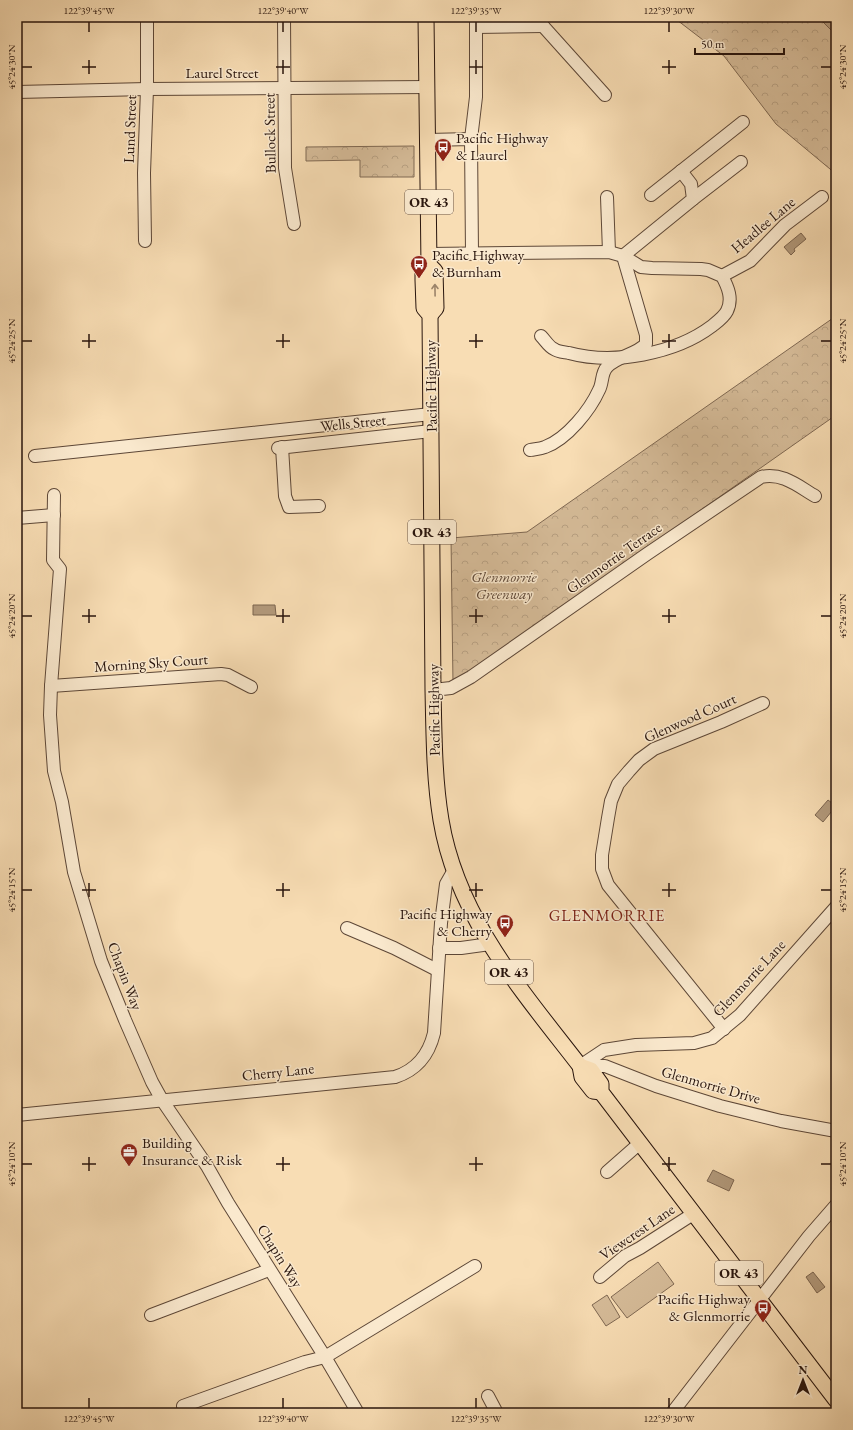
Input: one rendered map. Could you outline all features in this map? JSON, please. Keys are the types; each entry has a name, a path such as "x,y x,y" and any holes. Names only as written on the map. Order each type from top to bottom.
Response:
{"main road":[{"name":"Pacific Highway","path":"426,17 429,259 435,271 436,308 430,315 433,690 438,796 441,822 454,870 462,892 480,928 515,981 580,1066 591,1070 601,1084 600,1092 836,1400"}],"street":[{"name":"Lund Street","path":"145,241 144,173 147,89 147,17"},
{"name":"Bullock Street","path":"284,17 286,89 285,168 294,224"},
{"path":"472,254 471,139 476,97 476,22 541,22 605,96"},
{"name":"Laurel Street","path":"17,92 147,89 428,87"},
{"path":"651,195 743,122"},
{"path":"428,140 471,139"},
{"path":"622,256 741,162"},
{"path":"681,171 691,184 693,199"},
{"path":"607,197 609,252"},
{"name":"Headlee Lane","path":"722,276 750,261 785,225 822,197"},
{"path":"429,259 472,254 609,252 622,256 641,266 652,268 708,270 722,276 729,292 727,312 720,320 702,334 685,342 651,353 621,358 580,357 553,349 541,336"},
{"path":"530,450 545,448 555,442 574,426 594,401 600,388 605,369 613,362 643,348 646,344 647,339 622,256"},
{"path":"35,456 431,414"},
{"name":"Wells Street","path":"319,506 289,507 285,496 280,447 431,431"},
{"name":"Glenmorrie Terrace","path":"433,690 450,688 471,677 647,554 761,478 767,476 784,478 815,496"},
{"name":"Chapin Way","path":"54,495 53,560 60,569 51,686 50,736 54,771 62,802 74,872 112,991 152,1082 162,1100 207,1166 228,1203 325,1357 358,1413"},
{"path":"17,518 54,515"},
{"name":"Morning Sky Court","path":"51,686 221,674 228,675 251,687"},
{"name":"Glenwood Court","path":"724,1029 608,885 602,869 602,855 611,801 618,784 638,760 654,749 763,704"},
{"name":"Cherry Lane","path":"17,1116 395,1077 403,1074 419,1063 431,1045 434,1033 439,948 446,884 454,870"},
{"name":"Glenmorrie Lane","path":"580,1066 604,1050 636,1045 694,1043 712,1038 740,1015 836,908"},
{"path":"347,928 394,948 438,970"},
{"path":"439,948 461,948 490,944"},
{"name":"Glenmorrie Drive","path":"580,1066 605,1066 656,1086 720,1106 781,1122 836,1131"},
{"path":"607,1172 640,1143"},
{"path":"672,1413 759,1299 809,1236 836,1205"},
{"name":"Viewcrest Lane","path":"600,1277 625,1256 693,1214"},
{"path":"182,1406 305,1362 325,1357 475,1266"},
{"path":"151,1315 269,1270"},
{"path":"488,1396 496,1413"}],"green space":[{"path":"673,17 818,17 836,35 836,174 776,124 724,56"},
{"path":"414,146 414,177 360,177 360,160 306,161 306,147"},
{"name":"Glenmorrie Greenway","path":"836,316 836,415 453,684 451,538 527,532"},
{"path":"658,1262 674,1284 627,1318 611,1297"},
{"path":"607,1295 620,1317 606,1326 592,1305"}],"shaded area":[{"path":"818,17 836,17 836,35"},
{"path":"801,233 806,239 794,249 795,251 791,255 784,247"},
{"path":"253,605 275,605 276,615 253,615"},
{"path":"828,800 836,806 823,822 815,815"},
{"path":"713,1170 734,1180 729,1191 707,1181"},
{"path":"813,1272 825,1287 817,1293 806,1277"}],"place":[{"name":"Pacific Highway & Laurel","path":"443,162"},
{"name":"Pacific Highway & Burnham","path":"419,279"},
{"name":"Pacific Highway & Cherry","path":"505,938"},
{"name":"Building Insurance & Risk","path":"129,1167"},
{"name":"Pacific Highway & Glenmorrie","path":"763,1323"}],"district":[{"name":"GLENMORRIE","path":"607,915"}]}
